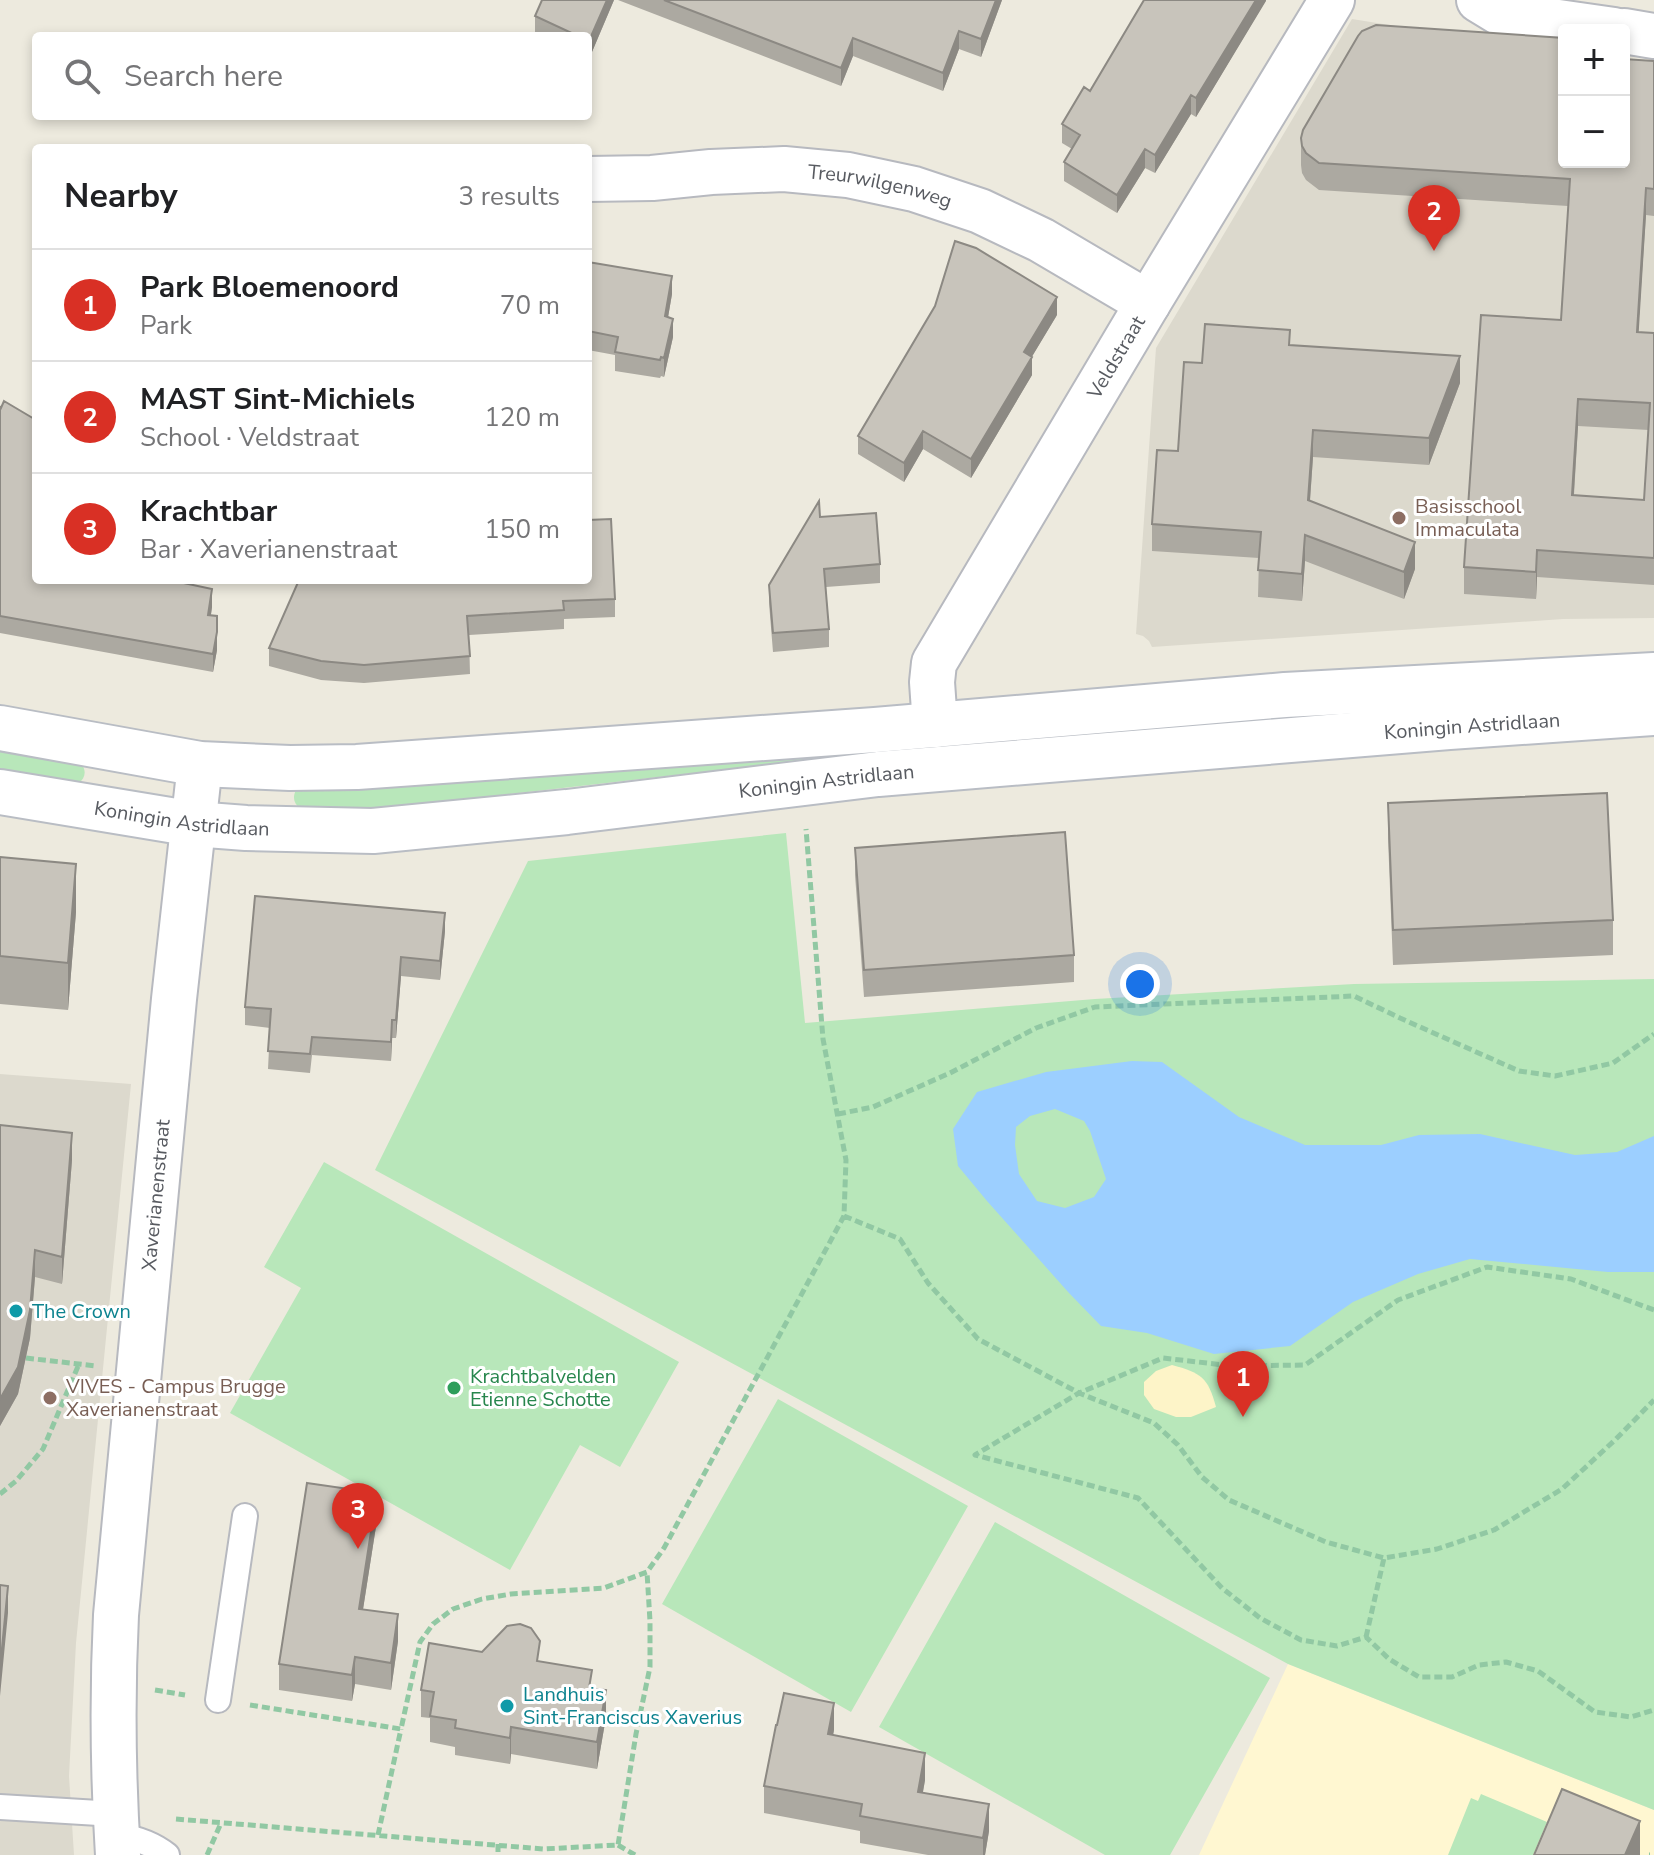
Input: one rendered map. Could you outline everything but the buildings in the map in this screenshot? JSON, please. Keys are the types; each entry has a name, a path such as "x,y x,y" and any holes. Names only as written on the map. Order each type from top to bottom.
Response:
{"main road":[{"name":"Veldstraat","path":"935,725 934,663 1332,0"},
{"path":"1479,0 1502,14 1572,24"},
{"path":"1630,32 1654,36"},
{"name":"Treurwilgenweg","path":"592,179 784,169 848,175 914,189 980,211 1041,240 1148,303"},
{"name":"Koningin Astridlaan","path":"0,728 200,764 357,767 935,725 1285,695 1654,675"},
{"name":"Koningin Astridlaan","path":"0,792 194,824 373,831 567,812 878,774 1418,729 1654,713"},
{"name":"Xaverianenstraat","path":"117,1834 112,1683 116,1615 174,999 200,764"}],"lane":[{"path":"218,1700 245,1516"},
{"path":"0,1807 145,1841 167,1855"}],"path":[{"path":"378,1835 420,1642 433,1624 453,1609 482,1599 604,1588 647,1572 664,1548 844,1216 846,1160 823,1039 805,827"},
{"path":"838,1114 873,1107 950,1073 1036,1028 1095,1007 1354,996 1519,1071 1555,1076 1613,1063 1654,1034"},
{"path":"844,1216 900,1239 928,1283 978,1339 1079,1393 1154,1423 1178,1445 1202,1477 1229,1500 1326,1542 1384,1558 1437,1549 1494,1530 1562,1489 1654,1400"},
{"path":"1366,1637 1337,1646 1301,1640 1260,1618 1222,1588 1138,1498 975,1455 1079,1393 1163,1358 1233,1366 1305,1365 1398,1300 1487,1267 1571,1279 1654,1310"},
{"path":"26,1358 140,1371"},
{"path":"0,1494 16,1481 43,1449 79,1364"},
{"path":"1366,1637 1384,1558"},
{"path":"618,1845 650,1667 647,1572"},
{"path":"1366,1637 1389,1659 1419,1677 1452,1677 1479,1665 1506,1662 1538,1671 1595,1712 1631,1717 1654,1710"},
{"path":"112,1683 401,1729"},
{"path":"117,1834 221,1822 543,1849 618,1845 635,1855"},
{"path":"207,1855 221,1822"},
{"path":"498,1844 498,1855"}],"shaded area":[{"path":"1352,19 1558,52 1558,168 1630,168 1630,143 1654,67 1654,618 1563,619 1152,647 1143,636 1136,634 1156,348"},
{"name":"VIVES - Campus Brugge Xaverianenstraat","path":"0,1074 131,1084 76,1643 69,1776 74,1855 0,1855"},
{"path":"1288,1664 1654,1810 1654,1855 1199,1855"}],"green space":[{"path":"0,747 80,762 85,771 84,777 78,784 0,773"},
{"path":"819,756 816,759 414,805 301,809 294,798 296,790"},
{"path":"786,833 805,1023 1095,999 1354,984 1654,979 1654,1810 1288,1664 375,1170 528,861"},
{"name":"Krachtbalvelden Etienne Schotte","path":"324,1162 679,1362 620,1467 580,1445 510,1570 230,1413 301,1288 264,1267"},
{"path":"778,1399 968,1506 851,1712 662,1604"},
{"path":"995,1522 1270,1678 1170,1855 1105,1855 879,1727"},
{"path":"1481,1794 1547,1822 1533,1855 1448,1855 1471,1798 1478,1801"}],"sand":[{"path":"1172,1365 1202,1378 1210,1389 1216,1407 1191,1417 1176,1417 1154,1409 1144,1395 1144,1382 1156,1371"}],"water":[{"path":"1132,1061 1162,1062 1239,1117 1305,1145 1381,1145 1419,1135 1480,1134 1575,1155 1617,1152 1654,1136 1654,1272 1608,1272 1470,1259 1418,1274 1353,1302 1290,1346 1214,1354 1147,1333 1101,1326 958,1166 953,1129 977,1092 1046,1072","holes":["1055,1109 1084,1121 1106,1179 1094,1197 1065,1208 1037,1201 1019,1174 1016,1127 1030,1116"]}],"place":[{"name":"MAST Sint-Michiels","path":"1434,251"},
{"name":"Basisschool Immaculata","path":"1399,518"},
{"name":"The Crown","path":"16,1311"},
{"name":"Krachtbalvelden Etienne Schotte","path":"454,1388"},
{"name":"VIVES - Campus Brugge Xaverianenstraat","path":"50,1398"},
{"name":"Park Bloemenoord","path":"1243,1417"},
{"name":"Krachtbar","path":"358,1549"},
{"name":"Landhuis Sint-Franciscus Xaverius","path":"507,1706"}]}
